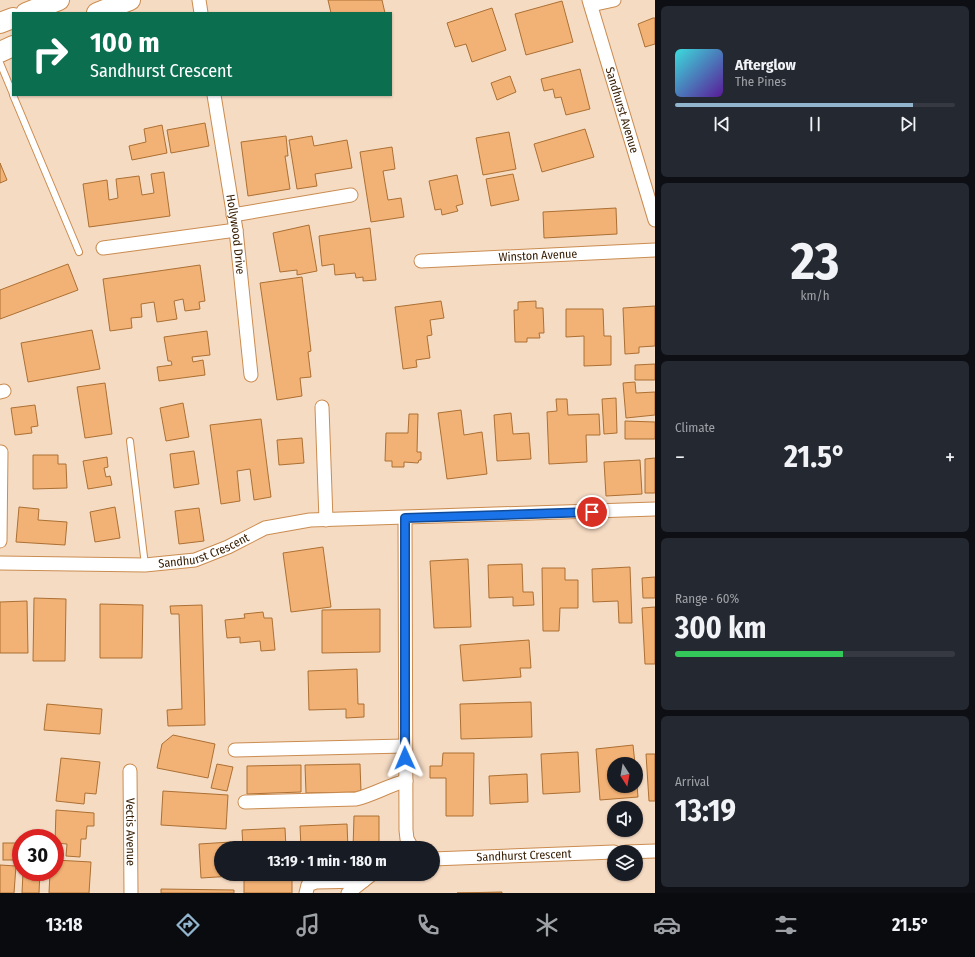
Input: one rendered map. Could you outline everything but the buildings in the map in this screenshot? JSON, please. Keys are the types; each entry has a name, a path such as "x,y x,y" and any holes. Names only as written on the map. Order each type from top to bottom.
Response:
{"main road":[{"path":"29,12 59,0"},
{"path":"100,12 130,0"},
{"path":"0,23 12,18"},
{"path":"0,52 12,46"}],"street":[{"path":"199,0 201,12"},
{"path":"590,3 614,0"},
{"name":"Sandhurst Avenue","path":"590,3 655,220"},
{"name":"Hollywood Drive","path":"214,96 236,230 251,375"},
{"path":"233,214 351,195"},
{"path":"103,248 236,230"},
{"name":"Winston Avenue","path":"421,261 655,250"},
{"path":"322,407 326,520"},
{"path":"0,542 1,452"},
{"name":"Sandhurst Crescent","path":"0,563 145,565 195,560 228,547 265,528 310,520 655,509"},
{"path":"405,518 406,830 409,841"},
{"path":"235,750 405,746"},
{"name":"Vectis Avenue","path":"130,771 131,893"},
{"path":"245,802 356,799 367,796 394,784 406,781"},
{"path":"643,851 655,851"},
{"name":"Sandhurst Crescent","path":"440,859 607,852"},
{"path":"306,893 308,885 316,882 366,883"},
{"path":"348,893 366,883"}],"lane":[{"path":"0,63 12,93"},
{"path":"13,96 79,252"},
{"path":"130,441 145,565"}],"route":[{"path":"405,758 405,518 592,512"}]}
